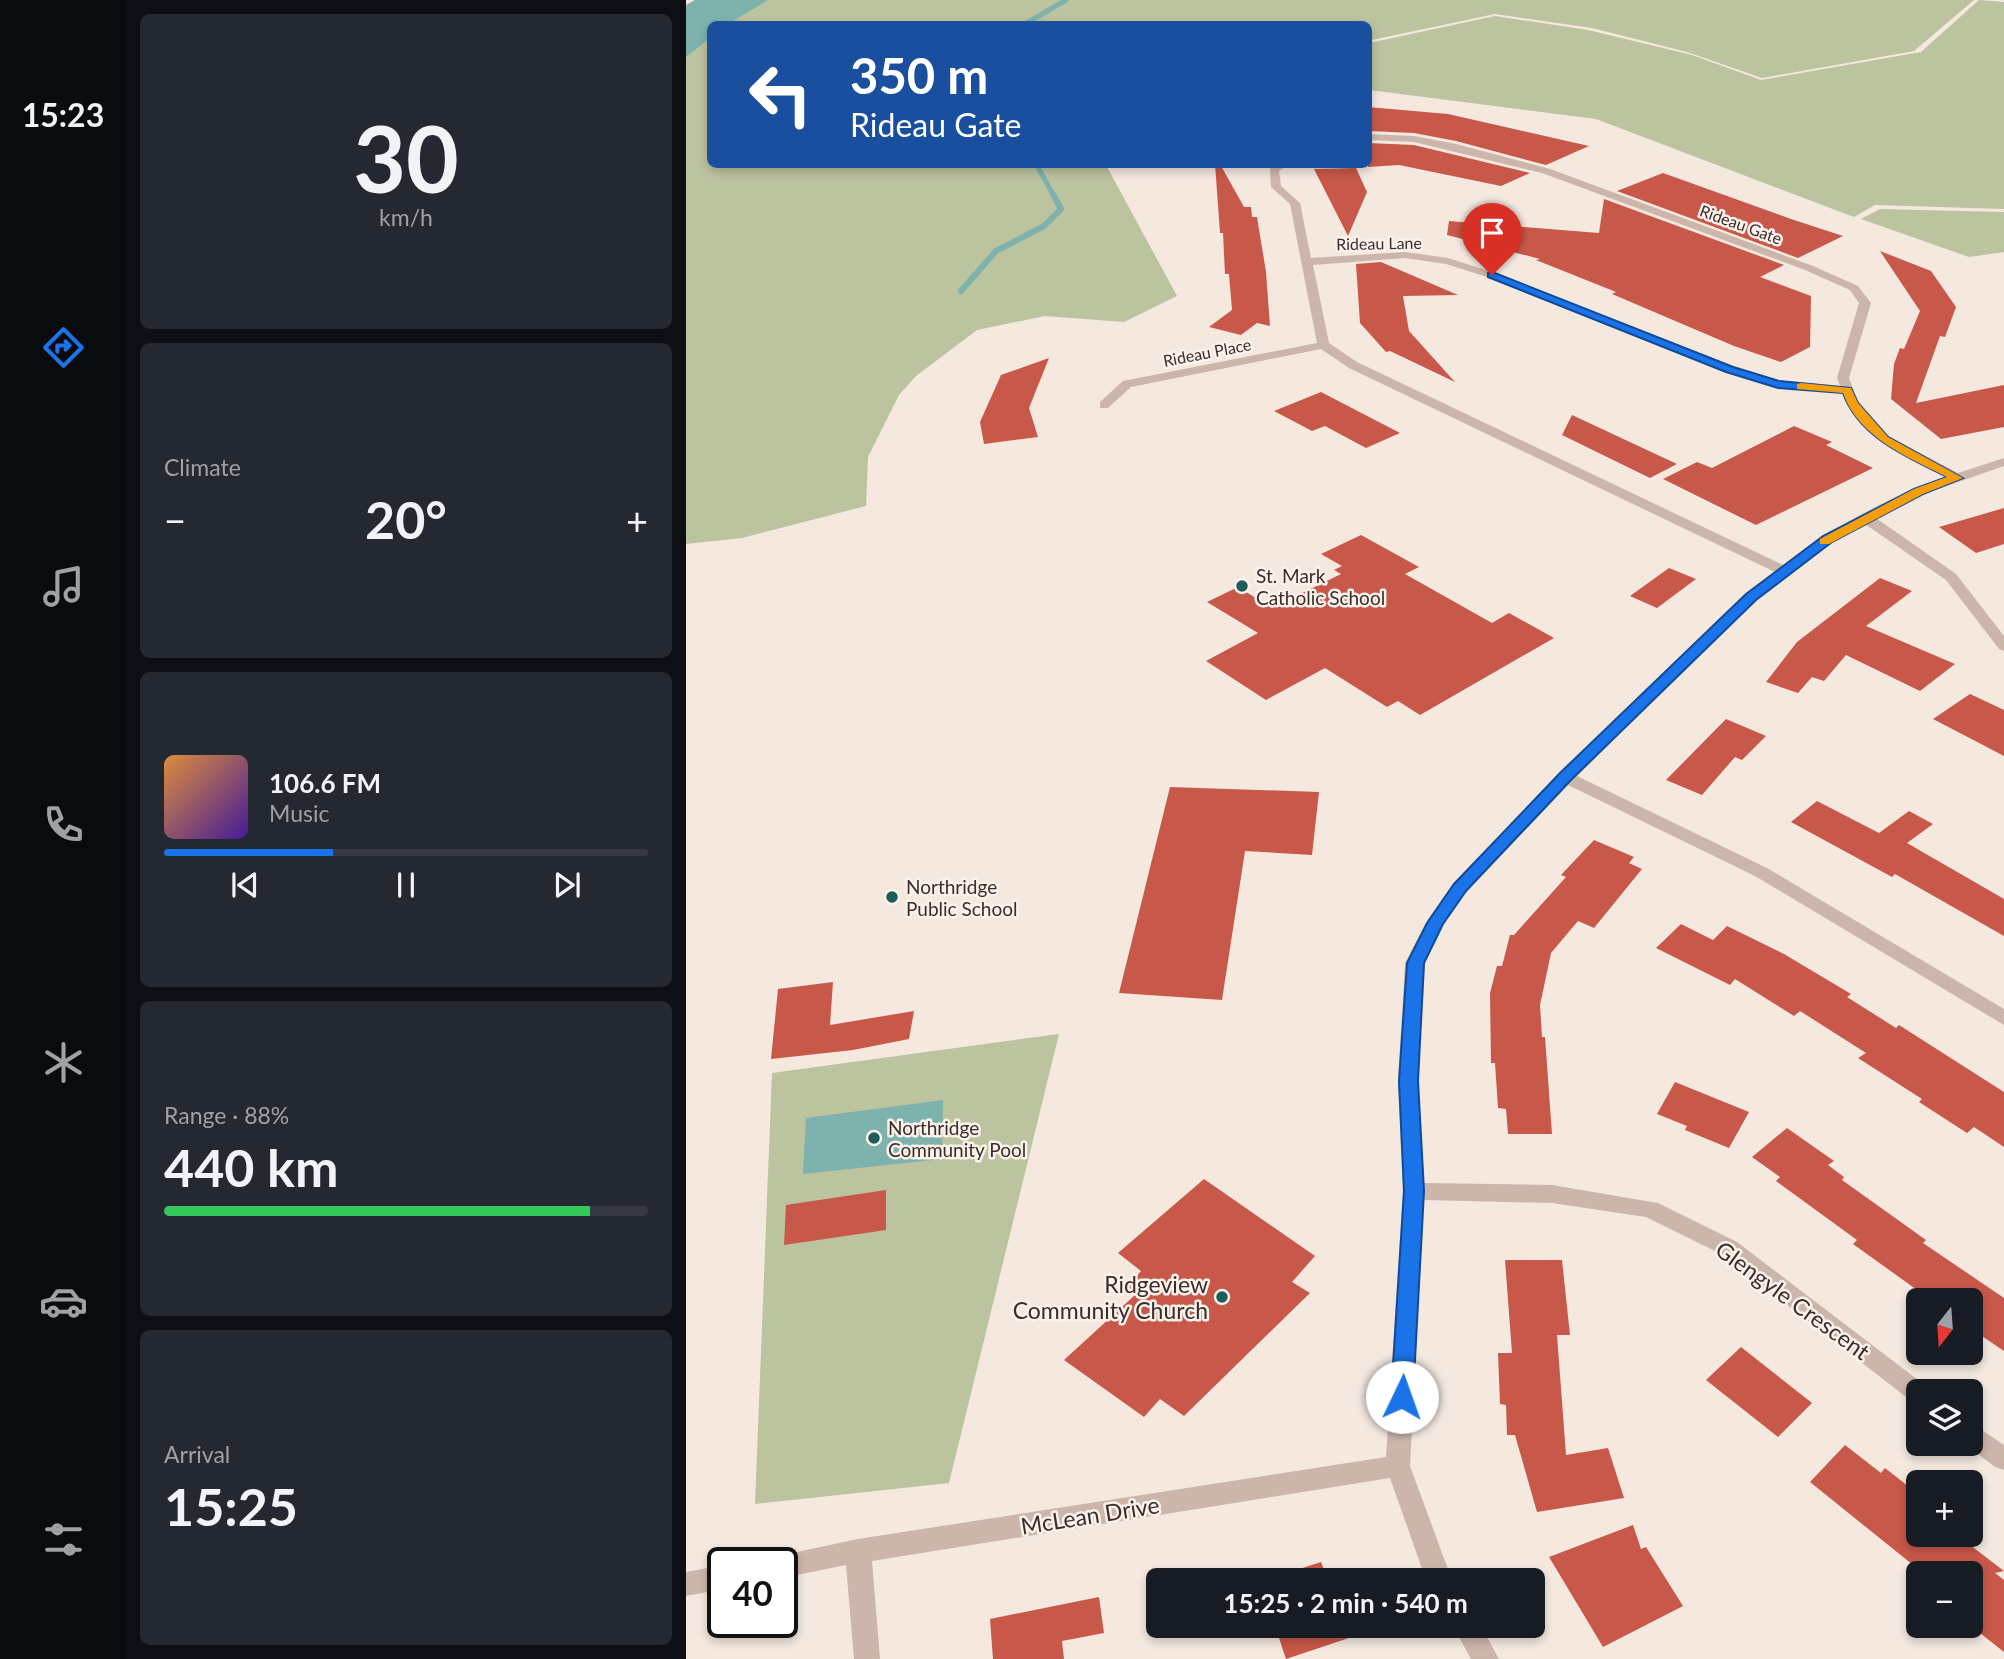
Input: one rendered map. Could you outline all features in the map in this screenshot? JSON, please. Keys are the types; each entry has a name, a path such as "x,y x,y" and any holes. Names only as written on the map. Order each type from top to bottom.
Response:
{"street":[{"name":"Rideau Gate","path":"1372,137 1413,139 1446,145 1546,171 1809,268 1854,288 1865,303 1843,378 1847,390"},
{"path":"1277,168 1274,170 1276,187 1295,203 1322,345 1353,365 1784,572"},
{"name":"Rideau Lane","path":"1308,262 1405,255 1448,261 1492,275 1730,369 1778,384 1847,390"},
{"name":"Rideau Place","path":"1104,405 1127,384 1322,345"},
{"path":"1847,390 1853,404 1884,440 1957,478"},
{"path":"1435,1568 1398,1466 1414,1191 1409,1081 1415,963 1435,923 1460,888 1566,777 1751,597 1827,539 1866,518 1919,491 2004,461"},
{"path":"1866,518 1951,577 2004,646"},
{"path":"1566,777 1761,872 2004,1018"},
{"name":"Glengyle Crescent","path":"1414,1191 1552,1194 1650,1209 1729,1248 1906,1384"},
{"path":"1983,1443 2004,1459"},
{"name":"McLean Drive","path":"798,1563 858,1551 1398,1466"},
{"path":"858,1551 867,1659"},
{"path":"686,1584 707,1580"},
{"path":"1473,1638 1486,1659"}],"green space":[{"path":"765,0 1974,0 1914,51 1762,78 1687,52 1592,28 1495,14 1372,40 1372,21 728,21"},
{"path":"1979,0 2004,2 2004,209 1875,205 1854,217 1596,119 1372,90 1372,41 1495,16 1588,30 1692,55 1761,80 1921,52"},
{"path":"707,36 707,168 1108,168 1177,296 1124,322 1045,316 977,330 916,376 899,395 868,457 866,506 742,538 686,544 686,54"},
{"path":"1880,209 2004,212 2004,252 1969,257 1861,219"},
{"path":"1059,1034 949,1483 755,1504 772,1073"}],"water":[{"path":"695,0 768,0 733,21 707,21 707,40 686,57 686,5"},
{"name":"Northridge Community Pool","path":"943,1100 942,1159 803,1174 806,1118"}],"building":[{"path":"1372,107 1448,114 1589,146 1546,165 1456,141 1414,133 1372,131"},
{"path":"1372,143 1414,145 1530,173 1501,186 1399,165 1372,167"},
{"path":"1215,168 1222,168 1244,207 1251,207 1252,217 1257,217 1266,272 1270,326 1257,323 1241,335 1209,327 1232,310 1229,274 1225,274 1223,233 1220,233"},
{"path":"1356,168 1367,192 1348,236 1314,169"},
{"path":"1663,173 1843,236 1798,258 1617,191"},
{"path":"1604,199 1784,265 1760,277 1811,296 1810,347 1781,362 1734,346 1612,294 1616,292 1536,260 1540,259 1447,235 1449,221 1599,233"},
{"path":"1880,251 1931,271 1956,307 1945,337 1940,336 1916,403 2004,385 2004,427 1941,439 1891,399 1894,364 1900,348 1904,349 1920,311"},
{"path":"1381,262 1458,295 1403,296 1409,331 1455,382 1390,351 1386,352 1360,323 1356,264"},
{"path":"1049,358 1029,408 1038,437 984,444 980,422 1001,375"},
{"path":"1321,392 1400,433 1366,448 1325,426 1312,431 1274,411"},
{"path":"1572,415 1677,464 1650,478 1562,435"},
{"path":"1794,426 1832,442 1826,445 1873,468 1756,525 1663,479 1697,462 1712,468"},
{"path":"2004,508 2004,544 1976,553 1939,527"},
{"path":"1361,535 1419,567 1405,574 1492,623 1509,613 1554,638 1420,715 1398,701 1387,707 1325,668 1266,700 1206,661 1258,633 1207,602 1238,587 1272,608 1341,574 1334,570 1342,566 1321,554"},
{"path":"1669,568 1696,579 1657,608 1630,596"},
{"path":"1880,578 1912,591 1866,626 1955,664 1920,691 1846,655 1824,681 1812,677 1798,693 1766,682 1797,642"},
{"path":"1970,694 2004,710 2004,756 1933,719"},
{"path":"1726,719 1766,736 1742,760 1735,757 1702,795 1666,780"},
{"path":"1170,787 1319,792 1312,855 1245,851 1222,1000 1119,993"},
{"path":"1817,801 1879,833 1909,811 1933,824 1907,843 2004,899 2004,936 1895,874 1892,877 1791,822"},
{"path":"1594,840 1634,857 1629,863 1642,869 1594,928 1578,921 1551,953 1540,1005 1552,1134 1508,1134 1506,1109 1498,1108 1495,1063 1491,1063 1490,993 1497,966 1502,966 1510,935 1514,935 1566,877 1561,875"},
{"path":"1681,924 1713,940 1727,926 1784,954 1851,994 1847,997 1896,1028 1899,1025 2004,1092 2004,1147 1974,1127 1967,1133 1919,1102 1922,1099 1858,1058 1866,1053 1800,1011 1794,1016 1735,979 1730,985 1656,948"},
{"path":"833,982 830,1025 914,1011 909,1039 853,1050 771,1059 778,989"},
{"path":"1675,1082 1749,1112 1729,1148 1685,1130 1687,1126 1657,1114"},
{"path":"1787,1128 1834,1161 1828,1165 1844,1177 1842,1180 1926,1240 1923,1243 2004,1298 2004,1351 1983,1337 1983,1288 1914,1288 1853,1244 1857,1240 1776,1181 1780,1177 1752,1157"},
{"name":"Ridgeview Community Church","path":"1204,1179 1315,1256 1292,1282 1310,1293 1184,1416 1160,1399 1144,1417 1064,1360 1135,1295 1128,1286 1141,1271 1118,1253"},
{"path":"886,1190 886,1230 784,1245 786,1205"},
{"path":"1505,1260 1562,1260 1570,1335 1557,1335 1566,1455 1608,1448 1624,1498 1537,1512 1515,1435 1507,1435 1506,1405 1500,1404 1498,1353 1512,1353"},
{"path":"1741,1347 1812,1403 1778,1437 1706,1380"},
{"path":"1845,1445 1881,1473 1885,1468 1906,1485 1906,1547 1973,1547 2004,1571 1995,1573 2004,1580 2004,1652 1983,1635 1983,1561 1908,1561 1810,1482"},
{"path":"1633,1525 1641,1549 1646,1547 1683,1606 1603,1647 1549,1557"},
{"path":"1321,1562 1323,1568 1302,1568"},
{"path":"1099,1597 1104,1633 1062,1641 1064,1659 993,1659 990,1619"},
{"path":"1279,1638 1349,1638 1286,1659"}],"waterway":[{"path":"1030,21 1066,0"},
{"path":"1038,168 1054,196"},
{"path":"961,291 996,251 1044,226 1061,209 1053,194"}],"slow traffic":[{"path":"1801,386 1847,390 1853,404 1884,440 1957,478 1919,491 1824,541"}],"place":[{"name":"St. Mark Catholic School","path":"1242,586"},
{"name":"Northridge Public School","path":"892,897"},
{"name":"Northridge Community Pool","path":"874,1138"},
{"name":"Ridgeview Community Church","path":"1222,1297"}],"route":[{"path":"1402,1397 1414,1191 1409,1081 1415,963 1435,923 1460,888 1566,777 1751,597 1827,539 1919,491 1957,478 1884,440 1853,404 1847,390 1778,384 1730,369 1492,275"}]}
